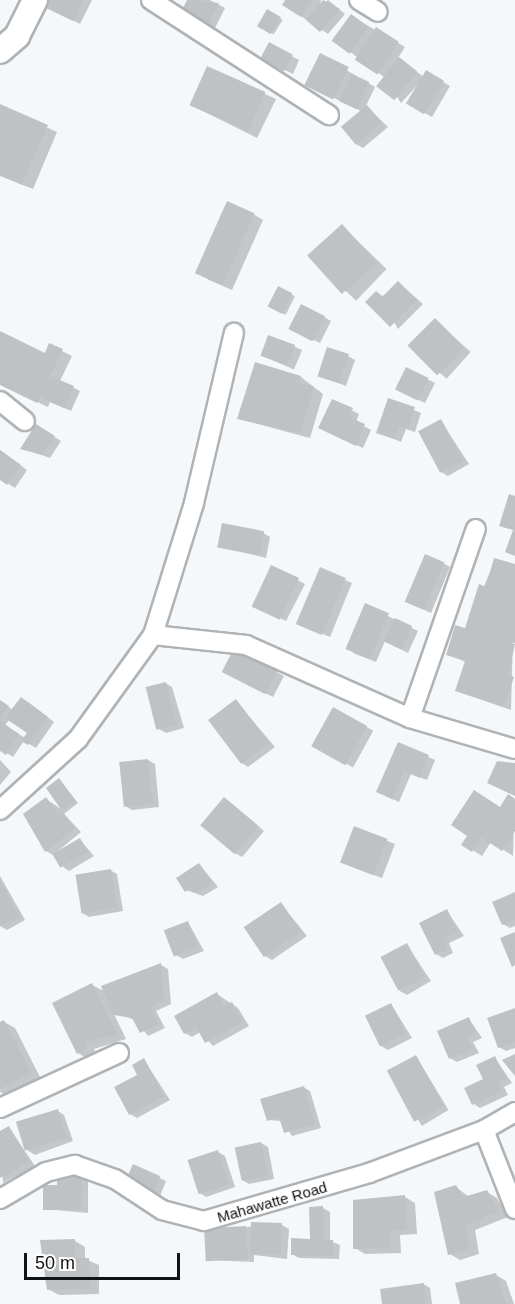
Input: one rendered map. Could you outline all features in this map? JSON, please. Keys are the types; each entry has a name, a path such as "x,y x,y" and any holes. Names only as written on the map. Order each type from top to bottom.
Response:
{"street":[{"path":"0,51 17,36 34,0"},
{"path":"151,0 329,115"},
{"path":"359,0 378,12"},
{"path":"0,810 78,739 153,635 194,503 234,333"},
{"path":"0,401 24,421"},
{"path":"410,718 476,529"},
{"path":"153,635 246,645 410,718 514,746"},
{"path":"0,1108 119,1053"},
{"name":"Mahawatte Road","path":"0,1198 46,1172 75,1165 115,1179 162,1210 204,1221 369,1173 484,1130 515,1112"},
{"path":"484,1130 515,1209"}],"building":[{"path":"48,0 83,0 73,21 44,7"},
{"path":"187,0 219,3 207,27 180,14"},
{"path":"285,0 312,0 301,17 282,5"},
{"path":"323,0 340,9 320,32 306,20"},
{"path":"267,9 281,17 271,34 257,26"},
{"path":"351,14 369,27 349,54 332,41"},
{"path":"376,27 399,42 377,74 355,60"},
{"path":"269,42 293,55 284,71 260,59"},
{"path":"320,53 349,67 333,99 304,85"},
{"path":"399,57 417,71 394,100 376,86"},
{"path":"207,66 265,92 248,131 190,105"},
{"path":"426,70 444,81 424,114 406,103"},
{"path":"352,74 369,82 357,109 339,101"},
{"path":"0,104 48,125 22,185 0,175"},
{"path":"367,105 382,123 356,144 341,127"},
{"path":"227,201 254,213 222,285 195,273"},
{"path":"342,224 377,263 342,294 307,255"},
{"path":"398,281 417,300 390,327 365,302 376,291 382,297"},
{"path":"278,286 292,293 282,314 268,306"},
{"path":"301,304 325,316 312,341 288,329"},
{"path":"435,318 465,348 437,375 407,346"},
{"path":"0,331 45,353 49,343 63,349 50,376 74,386 64,408 40,397 37,403 0,385"},
{"path":"268,335 295,345 288,366 260,356"},
{"path":"327,347 349,354 339,384 317,376"},
{"path":"255,362 301,376 299,383 314,387 300,433 237,419"},
{"path":"406,367 428,378 418,400 395,389"},
{"path":"388,398 415,407 408,429 399,426 394,439 376,433"},
{"path":"332,399 353,408 349,417 365,424 356,446 318,428"},
{"path":"441,419 463,460 440,473 418,431"},
{"path":"36,424 55,436 42,455 20,449"},
{"path":"0,450 21,465 7,485 0,480"},
{"path":"509,494 515,496 515,556 505,552 513,530 499,526"},
{"path":"222,523 264,531 259,556 217,548"},
{"path":"425,554 444,562 424,610 405,602"},
{"path":"494,558 515,564 515,643 493,637 515,644 508,674 514,677 504,707 455,691 465,661 446,655 455,625 465,628 479,584 486,587"},
{"path":"271,565 299,578 280,620 252,607"},
{"path":"320,567 346,578 322,635 296,624"},
{"path":"365,603 389,613 369,659 345,649"},
{"path":"395,618 412,626 401,650 384,642"},
{"path":"234,648 278,670 265,694 222,672"},
{"path":"166,682 177,725 156,730 146,687"},
{"path":"21,697 48,717 28,745 21,741 27,733 5,718"},
{"path":"236,699 269,743 241,764 208,720"},
{"path":"0,700 9,706 0,720"},
{"path":"333,707 367,726 345,765 311,746"},
{"path":"0,721 19,734 6,755 0,751"},
{"path":"398,742 429,755 420,778 404,771 392,799 376,792"},
{"path":"148,759 153,804 124,807 119,762"},
{"path":"497,761 515,763 515,796 487,783"},
{"path":"59,778 76,801 62,811 46,788"},
{"path":"474,790 500,807 508,794 515,799 515,831 502,851 481,837 472,852 461,845 467,836 451,825"},
{"path":"46,797 58,814 62,811 75,828 45,852 23,814"},
{"path":"224,797 258,826 235,854 200,825"},
{"path":"354,826 388,839 374,875 340,862"},
{"path":"80,838 88,852 60,868 52,854"},
{"path":"199,863 212,883 195,893 191,888 185,892 176,878"},
{"path":"111,869 117,908 82,913 75,875"},
{"path":"0,881 19,916 0,926"},
{"path":"515,892 515,919 502,925 492,902"},
{"path":"281,902 301,932 264,957 244,927"},
{"path":"447,909 458,932 443,939 447,949 435,955 419,923"},
{"path":"188,921 198,947 174,956 164,930"},
{"path":"515,932 515,965 512,967 500,938"},
{"path":"407,943 425,977 398,991 381,957"},
{"path":"161,963 164,1000 150,1007 159,1024 140,1033 132,1018 114,1015 101,986"},
{"path":"92,983 117,1034 85,1043 87,1049 77,1054 52,1003"},
{"path":"217,992 224,1006 232,1002 243,1022 205,1043 196,1027 184,1034 174,1016"},
{"path":"391,1003 406,1034 380,1046 365,1016"},
{"path":"515,1008 515,1042 498,1048 487,1018"},
{"path":"469,1017 476,1034 467,1038 473,1049 449,1059 437,1031"},
{"path":"4,1020 31,1073 0,1089 0,1022"},
{"path":"515,1054 515,1076 502,1060"},
{"path":"416,1055 443,1106 414,1122 387,1070"},
{"path":"495,1056 506,1079 498,1083 502,1091 472,1105 464,1088 483,1079 476,1065"},
{"path":"144,1058 164,1096 129,1115 114,1087 137,1075 132,1065"},
{"path":"304,1086 315,1124 284,1133 279,1117 267,1121 260,1099"},
{"path":"58,1109 67,1138 25,1151 16,1122"},
{"path":"9,1126 29,1162 0,1178 0,1131"},
{"path":"261,1142 268,1175 242,1181 235,1148"},
{"path":"218,1150 229,1184 199,1194 188,1160"},
{"path":"133,1164 160,1176 153,1194 125,1181"},
{"path":"57,1171 82,1172 81,1210 43,1210 43,1185 57,1185"},
{"path":"456,1185 463,1197 487,1190 499,1211 466,1225 469,1249 448,1255 434,1192"},
{"path":"405,1195 407,1229 390,1230 391,1248 353,1249 353,1200"},
{"path":"323,1206 324,1239 333,1240 333,1256 291,1255 291,1238 310,1239 309,1207"},
{"path":"251,1222 282,1223 281,1255 250,1254"},
{"path":"246,1226 248,1259 206,1261 204,1228"},
{"path":"75,1239 75,1258 89,1258 90,1289 47,1290 40,1240"},
{"path":"496,1273 506,1304 460,1304 455,1283"},
{"path":"424,1283 426,1304 382,1304 380,1289"}]}
